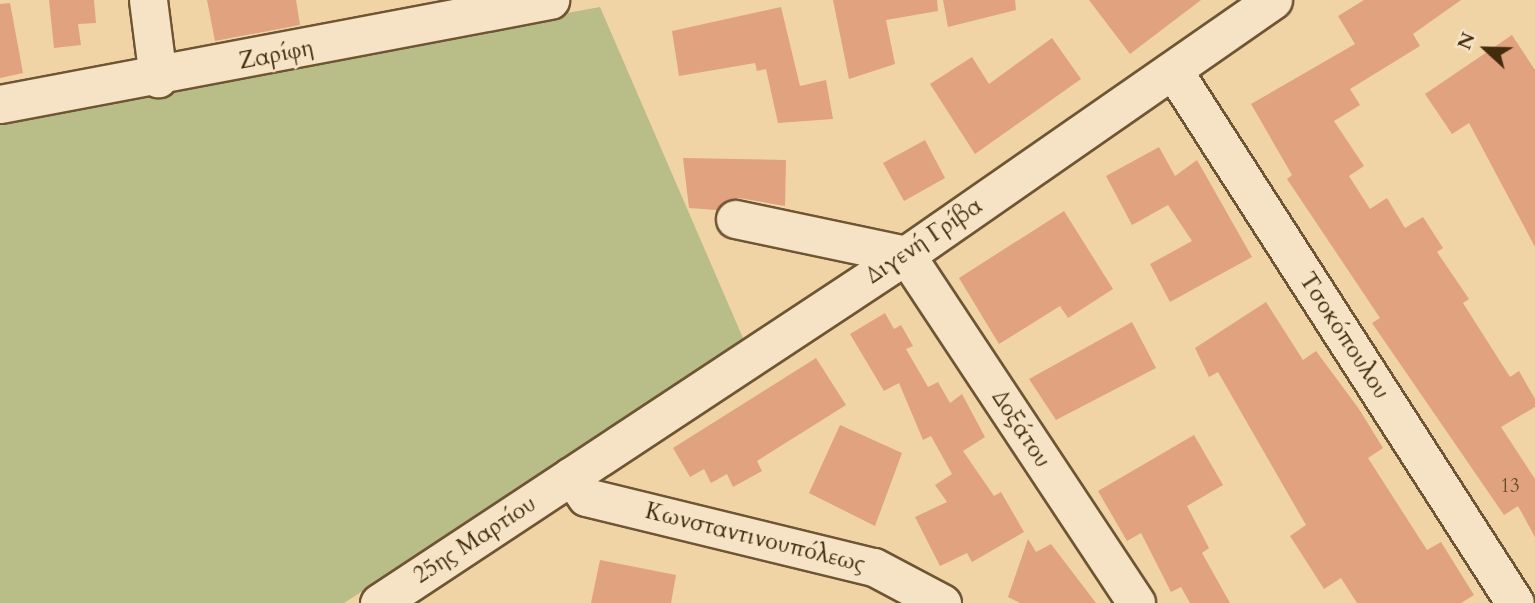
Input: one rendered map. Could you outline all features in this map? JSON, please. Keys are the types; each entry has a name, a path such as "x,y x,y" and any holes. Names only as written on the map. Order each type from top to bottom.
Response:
{"street":[{"path":"148,0 158,78"},
{"name":"Ζαρίφη","path":"0,104 158,78 478,7 550,0"},
{"name":"Διγενή Γρίβα","path":"571,477 906,254 1273,0"},
{"name":"Τσοκόπουλου","path":"1173,70 1515,603"},
{"path":"735,219 906,254"},
{"name":"Δοξάτου","path":"906,254 1136,603"},
{"name":"25ης Μαρτίου","path":"381,602 571,477"},
{"name":"Κωνσταντινουπόλεως","path":"571,477 586,497 874,567 942,603"}],"green space":[{"path":"600,7 746,345 344,603 0,603 0,117"}],"building":[{"path":"49,0 94,0 96,23 78,24 81,45 54,48"},
{"path":"207,0 296,0 300,25 215,41"},
{"path":"833,0 937,0 938,11 886,20 895,64 849,79"},
{"path":"943,0 1015,0 1016,10 948,27"},
{"path":"1089,0 1201,0 1130,54"},
{"path":"1364,0 1461,0 1413,34 1420,46 1350,89 1360,105 1334,121 1364,166 1349,176 1370,209 1387,198 1405,228 1423,217 1443,248 1437,252 1469,299 1463,303 1510,377 1519,371 1535,399 1535,407 1501,427 1535,479 1535,537 1518,506 1504,515 1372,323 1380,318 1287,179 1292,175 1251,104 1355,44 1338,16"},
{"path":"10,3 23,73 0,78 0,4"},
{"path":"781,7 800,86 826,80 833,119 778,123 766,69 757,71 755,63 679,76 672,31"},
{"path":"1512,35 1535,70 1535,247 1469,123 1452,134 1425,94"},
{"path":"1052,38 1081,79 975,154 930,84 972,57 989,84"},
{"path":"925,140 945,178 904,201 883,163"},
{"path":"1159,147 1175,176 1197,160 1252,257 1170,302 1150,264 1192,241 1168,205 1132,225 1106,176"},
{"path":"683,158 786,160 785,206 739,198 717,210 689,208"},
{"path":"1064,211 1113,289 1068,318 1060,306 999,344 959,278"},
{"path":"1266,302 1303,360 1316,351 1359,409 1383,448 1368,458 1427,550 1441,542 1474,595 1461,603 1357,603 1341,578 1324,589 1290,536 1306,525 1218,372 1209,377 1195,348"},
{"path":"885,313 894,329 901,325 913,346 906,349 928,387 938,382 950,403 962,394 985,437 963,451 994,496 1001,492 1024,532 972,562 967,553 940,566 915,517 947,502 935,485 952,474 931,436 923,440 899,383 884,391 850,334"},
{"path":"1132,322 1156,368 1056,420 1029,379"},
{"path":"816,358 846,405 757,461 762,471 733,487 727,474 711,483 704,469 690,477 673,448"},
{"path":"840,425 902,453 875,526 809,493"},
{"path":"1194,435 1223,485 1187,506 1209,548 1202,553 1230,603 1190,603 1181,587 1171,592 1141,533 1127,541 1098,491"},
{"path":"1028,539 1036,552 1051,544 1096,603 1020,603 1008,597"},
{"path":"600,560 676,575 671,603 591,603"}]}
